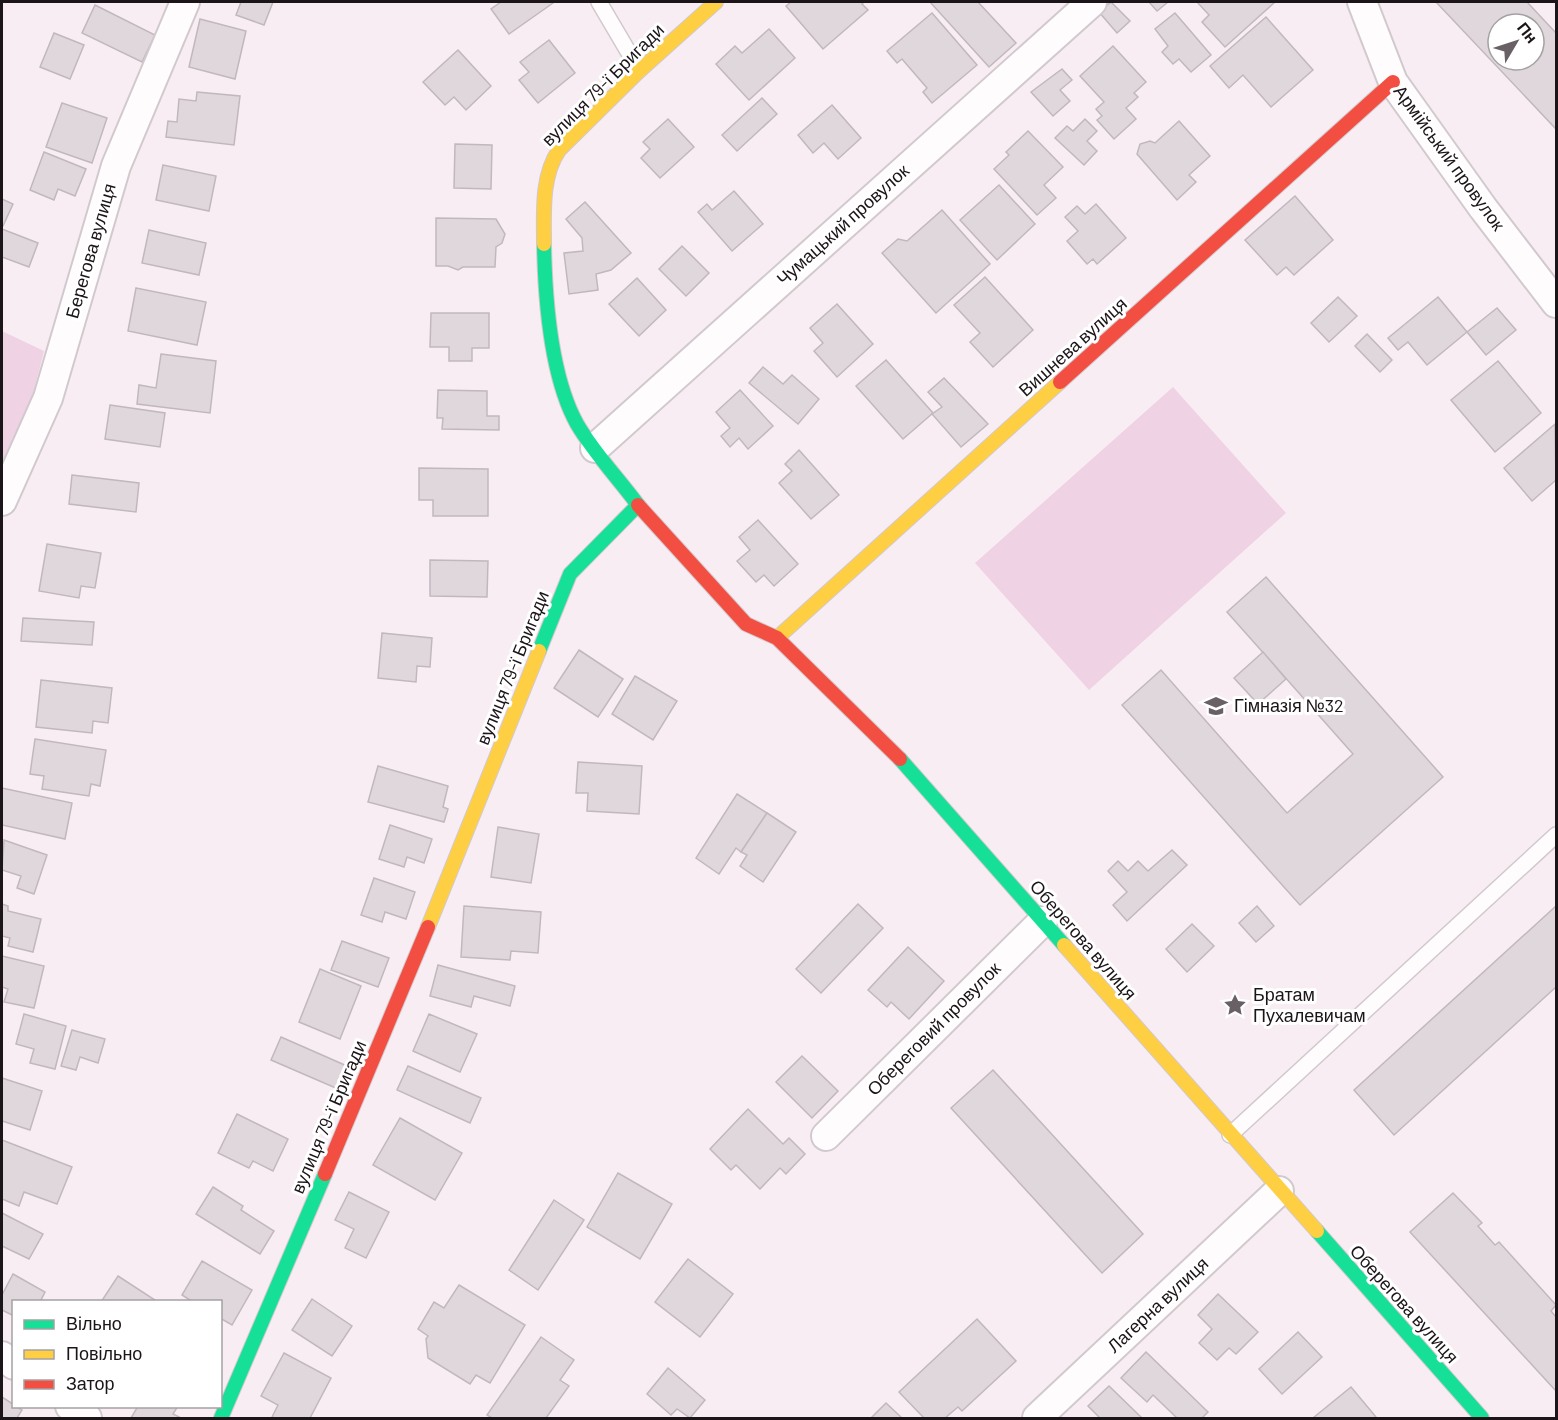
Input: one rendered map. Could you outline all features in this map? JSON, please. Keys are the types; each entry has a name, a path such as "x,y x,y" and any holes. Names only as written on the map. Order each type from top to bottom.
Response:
{"street":[{"name":"Берегова вулиця","path":"2,501 48,399 116,166 185,2"},
{"name":"вулиця 79-ї Бригади","path":"221,1419 404,987 570,574 638,505 570,411 557,375 545,274 544,184 551,163 561,147 639,70 716,2"},
{"name":"Чумацький провулок","path":"595,448 1092,2"},
{"name":"Армійський провулок","path":"1362,2 1393,81 1483,208 1557,303"},
{"name":"Вишнева вулиця","path":"777,638 1393,81"},
{"name":"Оберегова вулиця","path":"638,505 746,624 777,638 893,751 1482,1419"},
{"name":"Обереговий провулок","path":"826,1136 1043,921"},
{"name":"Лагерна вулиця","path":"1037,1419 1280,1191"},
{"path":"71,1408 87,1419"}],"lane":[{"path":"599,2 639,70"},
{"path":"1230,1135 1557,835"}],"shaded area":[{"path":"2,331 44,351 29,410 2,472"},
{"path":"1173,387 1286,513 1089,690 975,563"}],"building":[{"path":"241,2 273,2 264,25 236,15"},
{"path":"501,2 553,3 509,34 491,9"},
{"path":"791,2 864,2 862,4 868,10 823,49 786,6"},
{"path":"930,2 978,2 1016,43 989,67"},
{"path":"1111,2 1130,21 1117,33 1099,12"},
{"path":"1149,2 1168,2 1157,11"},
{"path":"1197,2 1275,2 1225,47 1202,22 1209,15"},
{"path":"1436,2 1527,2 1536,12 1486,12 1486,55"},
{"path":"95,5 155,35 142,62 82,33"},
{"path":"932,13 977,65 932,103 923,92 927,88 902,59 897,63 887,51"},
{"path":"1175,13 1211,55 1191,72 1179,59 1173,64 1162,52 1168,46 1155,29"},
{"path":"1266,17 1313,70 1271,107 1243,75 1229,88 1210,66"},
{"path":"200,19 246,31 235,79 189,67"},
{"path":"1546,22 1556,33 1556,129 1502,72 1546,72"},
{"path":"769,29 795,58 749,100 716,64 735,46 742,53"},
{"path":"54,33 84,45 70,79 40,67"},
{"path":"549,40 575,73 538,103 519,80 529,72 520,62"},
{"path":"1113,46 1146,82 1134,93 1138,97 1126,108 1136,119 1114,139 1097,120 1102,116 1096,109 1104,102 1080,76"},
{"path":"458,50 491,86 466,110 454,97 445,105 423,82"},
{"path":"1062,69 1072,80 1060,90 1070,101 1053,116 1031,92"},
{"path":"197,92 240,96 234,145 166,137 168,121 177,122 179,99 196,101"},
{"path":"762,98 777,114 737,151 722,135"},
{"path":"62,103 107,118 92,163 46,147"},
{"path":"832,105 861,138 838,159 824,143 813,153 798,135"},
{"path":"668,119 694,147 660,178 641,158 650,149 643,142"},
{"path":"1085,119 1097,131 1087,141 1097,151 1084,165 1055,138 1067,126 1073,131"},
{"path":"1179,121 1210,156 1189,175 1196,182 1177,200 1137,154 1140,144 1150,141 1155,143"},
{"path":"1028,131 1063,167 1044,185 1056,198 1037,215 994,169 1009,155 1006,152"},
{"path":"455,144 492,145 491,189 454,188"},
{"path":"44,152 86,169 75,196 58,189 54,200 30,190"},
{"path":"163,165 216,176 209,211 156,200"},
{"path":"999,185 1035,224 997,260 960,220"},
{"path":"734,191 763,224 732,251 698,212 707,204 712,210"},
{"path":"1295,196 1333,240 1294,275 1286,267 1277,275 1245,240"},
{"path":"2,199 13,204 3,226 2,226"},
{"path":"585,202 631,253 611,270 596,274 598,290 569,294 564,253 583,251 582,238 566,219"},
{"path":"1096,204 1126,238 1097,264 1093,259 1087,264 1067,241 1078,231 1065,217 1077,206 1085,214"},
{"path":"942,210 990,264 936,313 882,253 898,239 907,241"},
{"path":"436,218 496,219 505,234 502,243 496,247 495,267 463,267 458,270 448,266 436,266"},
{"path":"2,229 38,243 29,267 2,257"},
{"path":"149,230 206,243 199,275 142,263"},
{"path":"682,246 709,273 686,296 659,269"},
{"path":"985,277 1033,330 993,367 970,342 980,333 954,305"},
{"path":"637,278 666,310 639,336 609,304"},
{"path":"136,288 206,302 197,345 128,331"},
{"path":"1338,297 1357,316 1329,342 1311,323"},
{"path":"1438,297 1467,332 1427,365 1408,342 1398,350 1388,338"},
{"path":"837,304 873,344 837,377 814,351 823,343 810,328"},
{"path":"1497,308 1516,330 1486,355 1467,332"},
{"path":"431,313 489,313 489,348 472,348 472,361 449,361 449,347 430,347"},
{"path":"1367,334 1392,360 1380,372 1355,346"},
{"path":"161,354 216,361 210,413 137,404 139,385 156,388"},
{"path":"886,360 933,413 903,439 856,386"},
{"path":"1498,361 1541,413 1495,452 1451,400"},
{"path":"763,367 783,384 792,375 819,399 798,424 749,383"},
{"path":"944,378 988,424 961,447 932,414 942,407 928,392"},
{"path":"438,390 487,391 487,416 499,416 499,430 442,429 443,418 437,418"},
{"path":"740,390 773,426 748,449 739,438 730,447 721,436 730,428 716,412"},
{"path":"110,405 165,413 160,447 105,439"},
{"path":"1555,424 1556,480 1532,501 1504,468"},
{"path":"799,450 839,495 811,519 779,483 792,471 785,464"},
{"path":"419,468 488,469 488,516 433,516 433,500 419,500"},
{"path":"72,475 139,483 136,512 69,504"},
{"path":"758,520 798,564 774,586 764,575 756,582 737,561 750,550 739,537"},
{"path":"47,544 101,553 95,588 81,586 79,598 39,591"},
{"path":"430,560 488,561 487,597 430,596"},
{"path":"1266,577 1443,777 1300,905 1122,705 1161,670 1287,813 1353,754 1227,612"},
{"path":"23,618 94,622 92,645 21,641"},
{"path":"382,633 432,638 430,667 417,666 416,682 378,678"},
{"path":"579,650 623,679 598,717 554,688"},
{"path":"1263,652 1286,679 1258,704 1234,678"},
{"path":"635,676 677,701 653,740 612,714"},
{"path":"41,680 112,688 108,723 93,721 92,733 36,727"},
{"path":"35,739 106,750 100,786 91,784 89,796 42,789 44,776 30,774"},
{"path":"578,762 642,766 639,814 587,811 588,793 576,793"},
{"path":"378,766 448,786 443,807 448,809 444,822 368,802"},
{"path":"2,788 72,803 65,839 2,825"},
{"path":"737,794 767,813 741,852 736,848 719,874 696,858"},
{"path":"767,813 796,832 763,882 740,866 747,855 741,852"},
{"path":"390,825 432,839 424,863 407,857 404,867 379,859"},
{"path":"498,827 539,834 531,883 491,877"},
{"path":"4,840 47,855 34,894 17,888 21,876 2,870"},
{"path":"1172,850 1187,865 1127,921 1113,905 1127,892 1108,871 1118,861 1128,871 1138,861 1148,871"},
{"path":"374,878 415,892 406,919 385,912 382,922 361,915"},
{"path":"2,904 8,906 8,911 41,919 33,952 8,946 10,938 2,936"},
{"path":"858,904 883,928 821,993 796,969"},
{"path":"464,906 541,912 538,953 511,951 510,960 461,957"},
{"path":"1257,906 1274,926 1256,942 1239,923"},
{"path":"1556,906 1556,987 1394,1135 1354,1090"},
{"path":"1192,924 1214,946 1187,972 1166,949"},
{"path":"342,941 389,958 378,987 331,970"},
{"path":"908,947 944,981 909,1019 891,1002 887,1007 868,990"},
{"path":"2,956 44,966 34,1008 4,1002 8,989 2,987"},
{"path":"438,965 515,986 510,1006 474,996 471,1007 430,996"},
{"path":"320,969 361,986 340,1039 299,1022"},
{"path":"24,1014 66,1026 55,1069 30,1063 34,1049 16,1044"},
{"path":"429,1014 477,1034 460,1072 413,1051"},
{"path":"72,1030 105,1039 98,1063 80,1057 76,1070 61,1066"},
{"path":"281,1037 347,1066 338,1089 271,1060"},
{"path":"802,1056 838,1091 812,1118 776,1082"},
{"path":"408,1066 481,1098 470,1123 397,1090"},
{"path":"993,1070 1143,1234 1102,1273 951,1108"},
{"path":"2,1078 42,1091 30,1130 2,1121"},
{"path":"748,1109 783,1144 789,1138 805,1154 786,1174 780,1168 760,1189 736,1165 731,1170 710,1149"},
{"path":"237,1114 288,1139 273,1171 253,1161 249,1168 218,1153"},
{"path":"400,1118 462,1153 435,1200 373,1165"},
{"path":"2,1140 72,1167 57,1204 24,1192 19,1206 2,1199"},
{"path":"618,1173 672,1204 640,1259 587,1227"},
{"path":"213,1187 243,1206 241,1210 274,1231 260,1254 196,1214"},
{"path":"349,1192 389,1212 366,1258 345,1248 354,1229 335,1220"},
{"path":"1453,1193 1482,1223 1478,1226 1495,1245 1499,1242 1556,1305 1551,1311 1556,1317 1556,1391 1410,1232"},
{"path":"554,1200 584,1220 538,1290 509,1270"},
{"path":"2,1213 43,1234 29,1259 2,1246"},
{"path":"688,1259 733,1294 700,1337 655,1302"},
{"path":"202,1261 252,1290 232,1325 222,1319 222,1300 190,1300 182,1295"},
{"path":"13,1274 45,1292 41,1300 12,1300 12,1315 2,1310 2,1295"},
{"path":"118,1276 155,1300 102,1300"},
{"path":"459,1285 525,1325 490,1383 476,1375 470,1384 428,1358 426,1339 428,1336 418,1329 434,1302 444,1308"},
{"path":"1218,1294 1258,1332 1236,1354 1229,1348 1217,1360 1199,1343 1212,1329 1198,1315"},
{"path":"312,1299 352,1326 332,1356 292,1330"},
{"path":"977,1319 1016,1361 962,1411 958,1407 945,1418 924,1418 899,1392"},
{"path":"1298,1332 1322,1357 1282,1394 1259,1369"},
{"path":"541,1337 574,1360 560,1380 569,1386 546,1418 492,1418 487,1415"},
{"path":"1146,1352 1208,1412 1202,1418 1177,1418 1153,1395 1147,1402 1121,1378"},
{"path":"284,1353 331,1378 310,1418 272,1417 278,1405 261,1396"},
{"path":"668,1368 705,1400 690,1418 677,1409 671,1415 647,1394"},
{"path":"1109,1386 1142,1418 1100,1418 1088,1406"},
{"path":"1351,1387 1376,1417 1313,1418"},
{"path":"2,1397 12,1404 12,1408 22,1410 17,1418 2,1418"},
{"path":"886,1403 902,1418 871,1418"},
{"path":"137,1408 177,1408 173,1414 181,1418 131,1418"}],"traffic: fast":[{"path":"539,651 570,574 638,505 591,445 568,405 555,361 551,337 544,244"},
{"path":"900,759 1064,945"},
{"path":"221,1418 325,1174"},
{"path":"1317,1231 1482,1418"}],"traffic: slow":[{"path":"544,244 546,183 553,160 559,150 638,72 716,2"},
{"path":"777,638 1060,382"},
{"path":"428,927 539,651"},
{"path":"1064,945 1317,1231"}],"traffic: jam":[{"path":"1060,382 1393,82"},
{"path":"638,505 746,624 777,638 900,759"},
{"path":"325,1174 428,927"}],"place":[{"name":"Гімназія №32","path":"1216,706"},
{"name":"Братам Пухалевичам","path":"1235,1005"}]}
